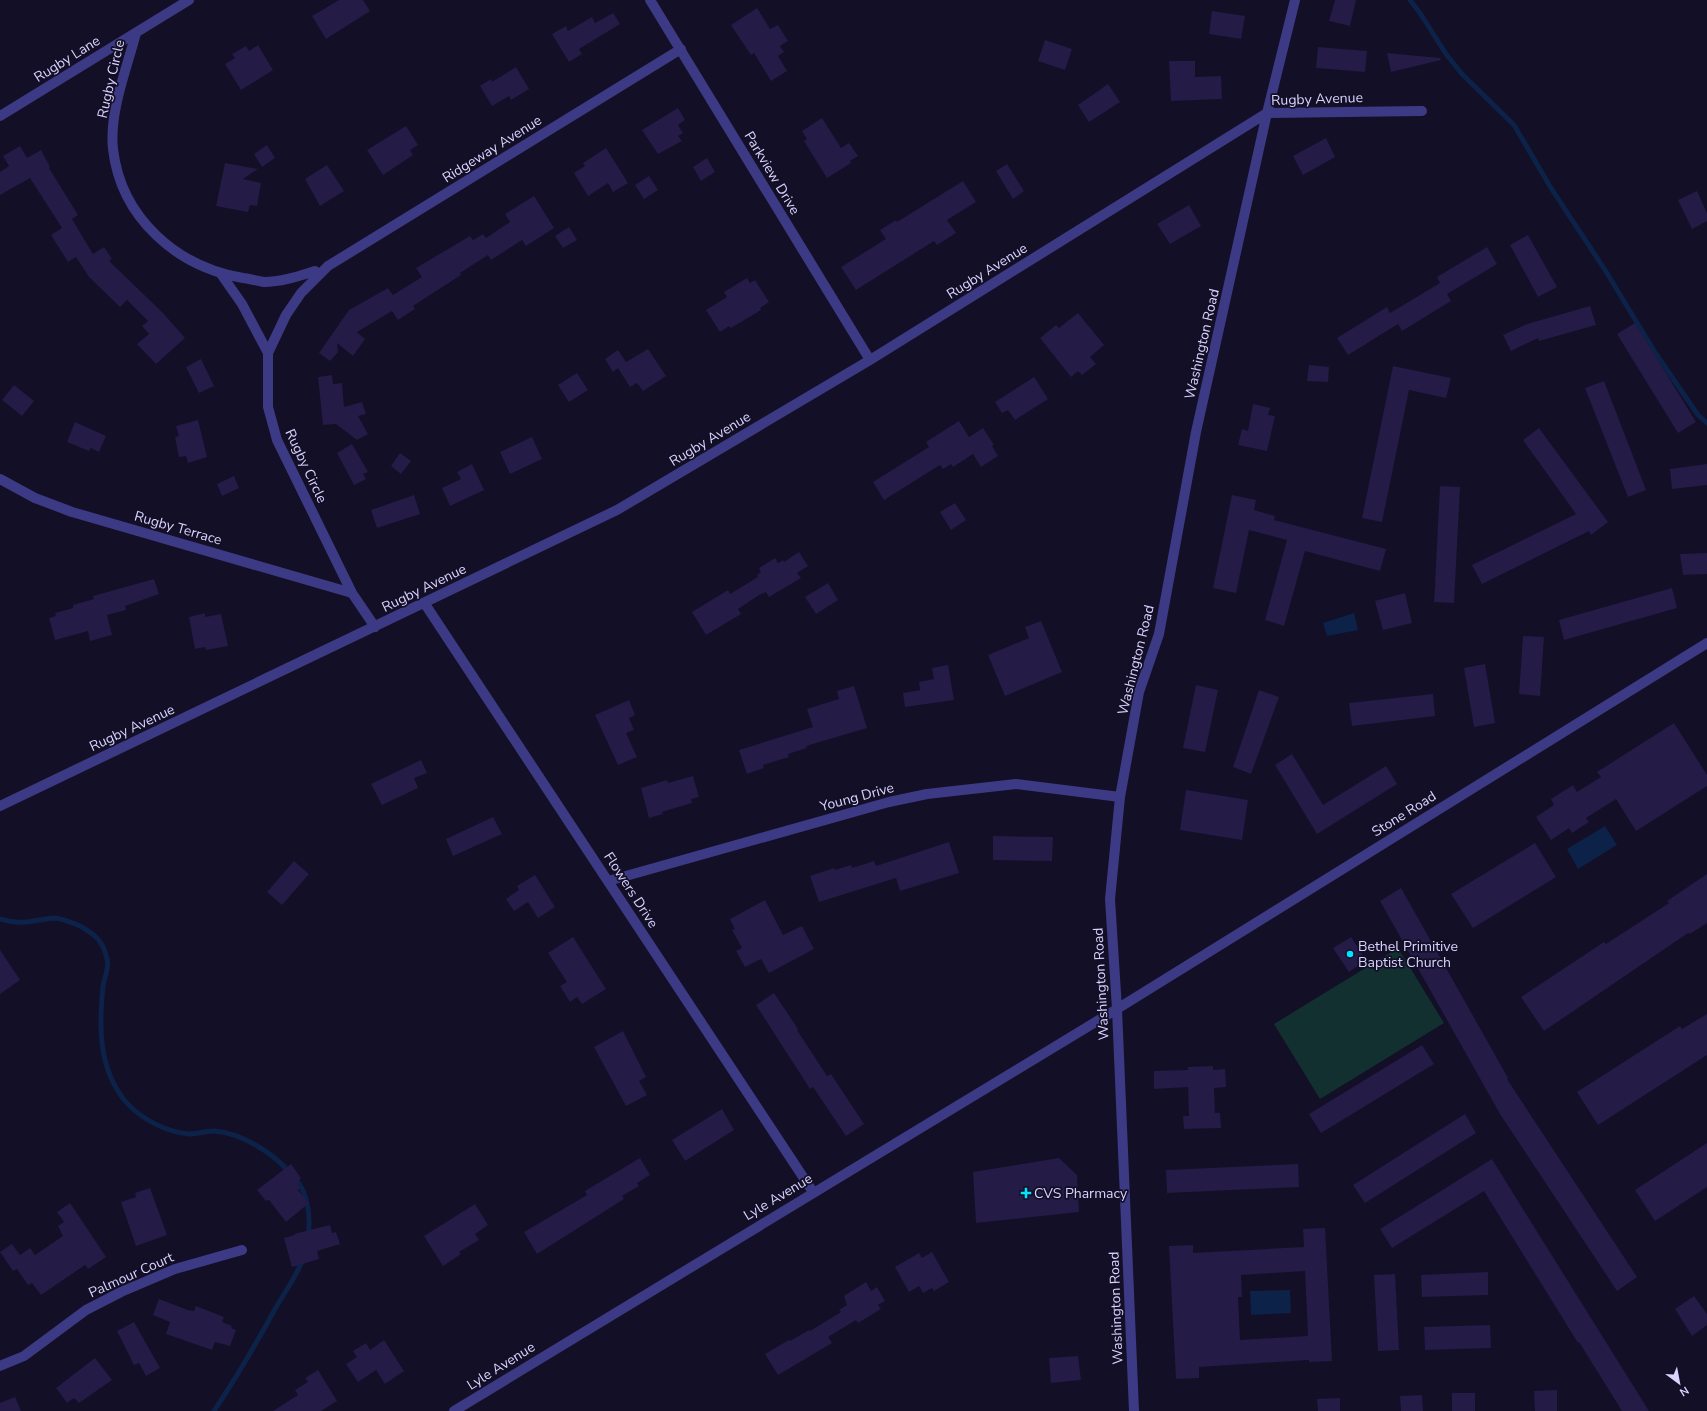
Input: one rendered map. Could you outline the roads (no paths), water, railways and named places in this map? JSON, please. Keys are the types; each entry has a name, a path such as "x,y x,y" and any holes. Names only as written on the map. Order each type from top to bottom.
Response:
{"street":[{"name":"Rugby Lane","path":"0,116 189,0"},
{"name":"Parkview Drive","path":"650,0 870,360"},
{"name":"Washington Road","path":"1134,1411 1117,1009 1110,899 1120,797 1140,692 1159,634 1196,432 1295,0"},
{"name":"Rugby Circle","path":"136,33 114,119 113,148 119,177 133,208 150,231 172,250 221,274 264,282 292,279 315,271 320,274 301,293 286,315 268,353 268,407 277,440 352,593 375,627"},
{"name":"Ridgeway Avenue","path":"320,274 328,266 681,50"},
{"name":"Rugby Avenue","path":"0,806 425,604 618,510 870,360 1268,113 1422,111"},
{"path":"221,274 242,304 268,353"},
{"name":"Rugby Terrace","path":"0,479 34,498 72,512 352,593"},
{"name":"Flowers Drive","path":"425,604 813,1192"},
{"name":"Stone Road","path":"1117,1009 1707,643"},
{"name":"Young Drive","path":"608,881 889,802 927,794 1016,784 1120,797"},
{"name":"Lyle Avenue","path":"454,1411 1117,1009"},
{"name":"Palmour Court","path":"0,1366 24,1356 86,1310 121,1292 175,1269 242,1250"}],"water":[{"path":"1354,613 1358,630 1327,636 1323,623"},
{"path":"1605,826 1617,845 1578,869 1567,849"},
{"path":"1290,1290 1291,1313 1251,1315 1250,1291"}],"waterway":[{"path":"1410,0 1446,54 1462,74 1514,125 1551,188 1605,270 1656,354 1698,415 1707,423"},
{"path":"0,919 15,922 27,922 54,918 60,919 74,923 86,929 101,943 108,962 103,986 101,1016 102,1047 110,1076 117,1089 132,1108 154,1124 172,1131 189,1134 214,1131 235,1135 274,1157 289,1172"},
{"path":"295,1178 303,1191 308,1206 308,1237"},
{"path":"214,1411 294,1278 303,1259"}],"place":[{"name":"Bethel Primitive Baptist Church","path":"1350,954"},
{"name":"CVS Pharmacy","path":"1026,1193"}]}
